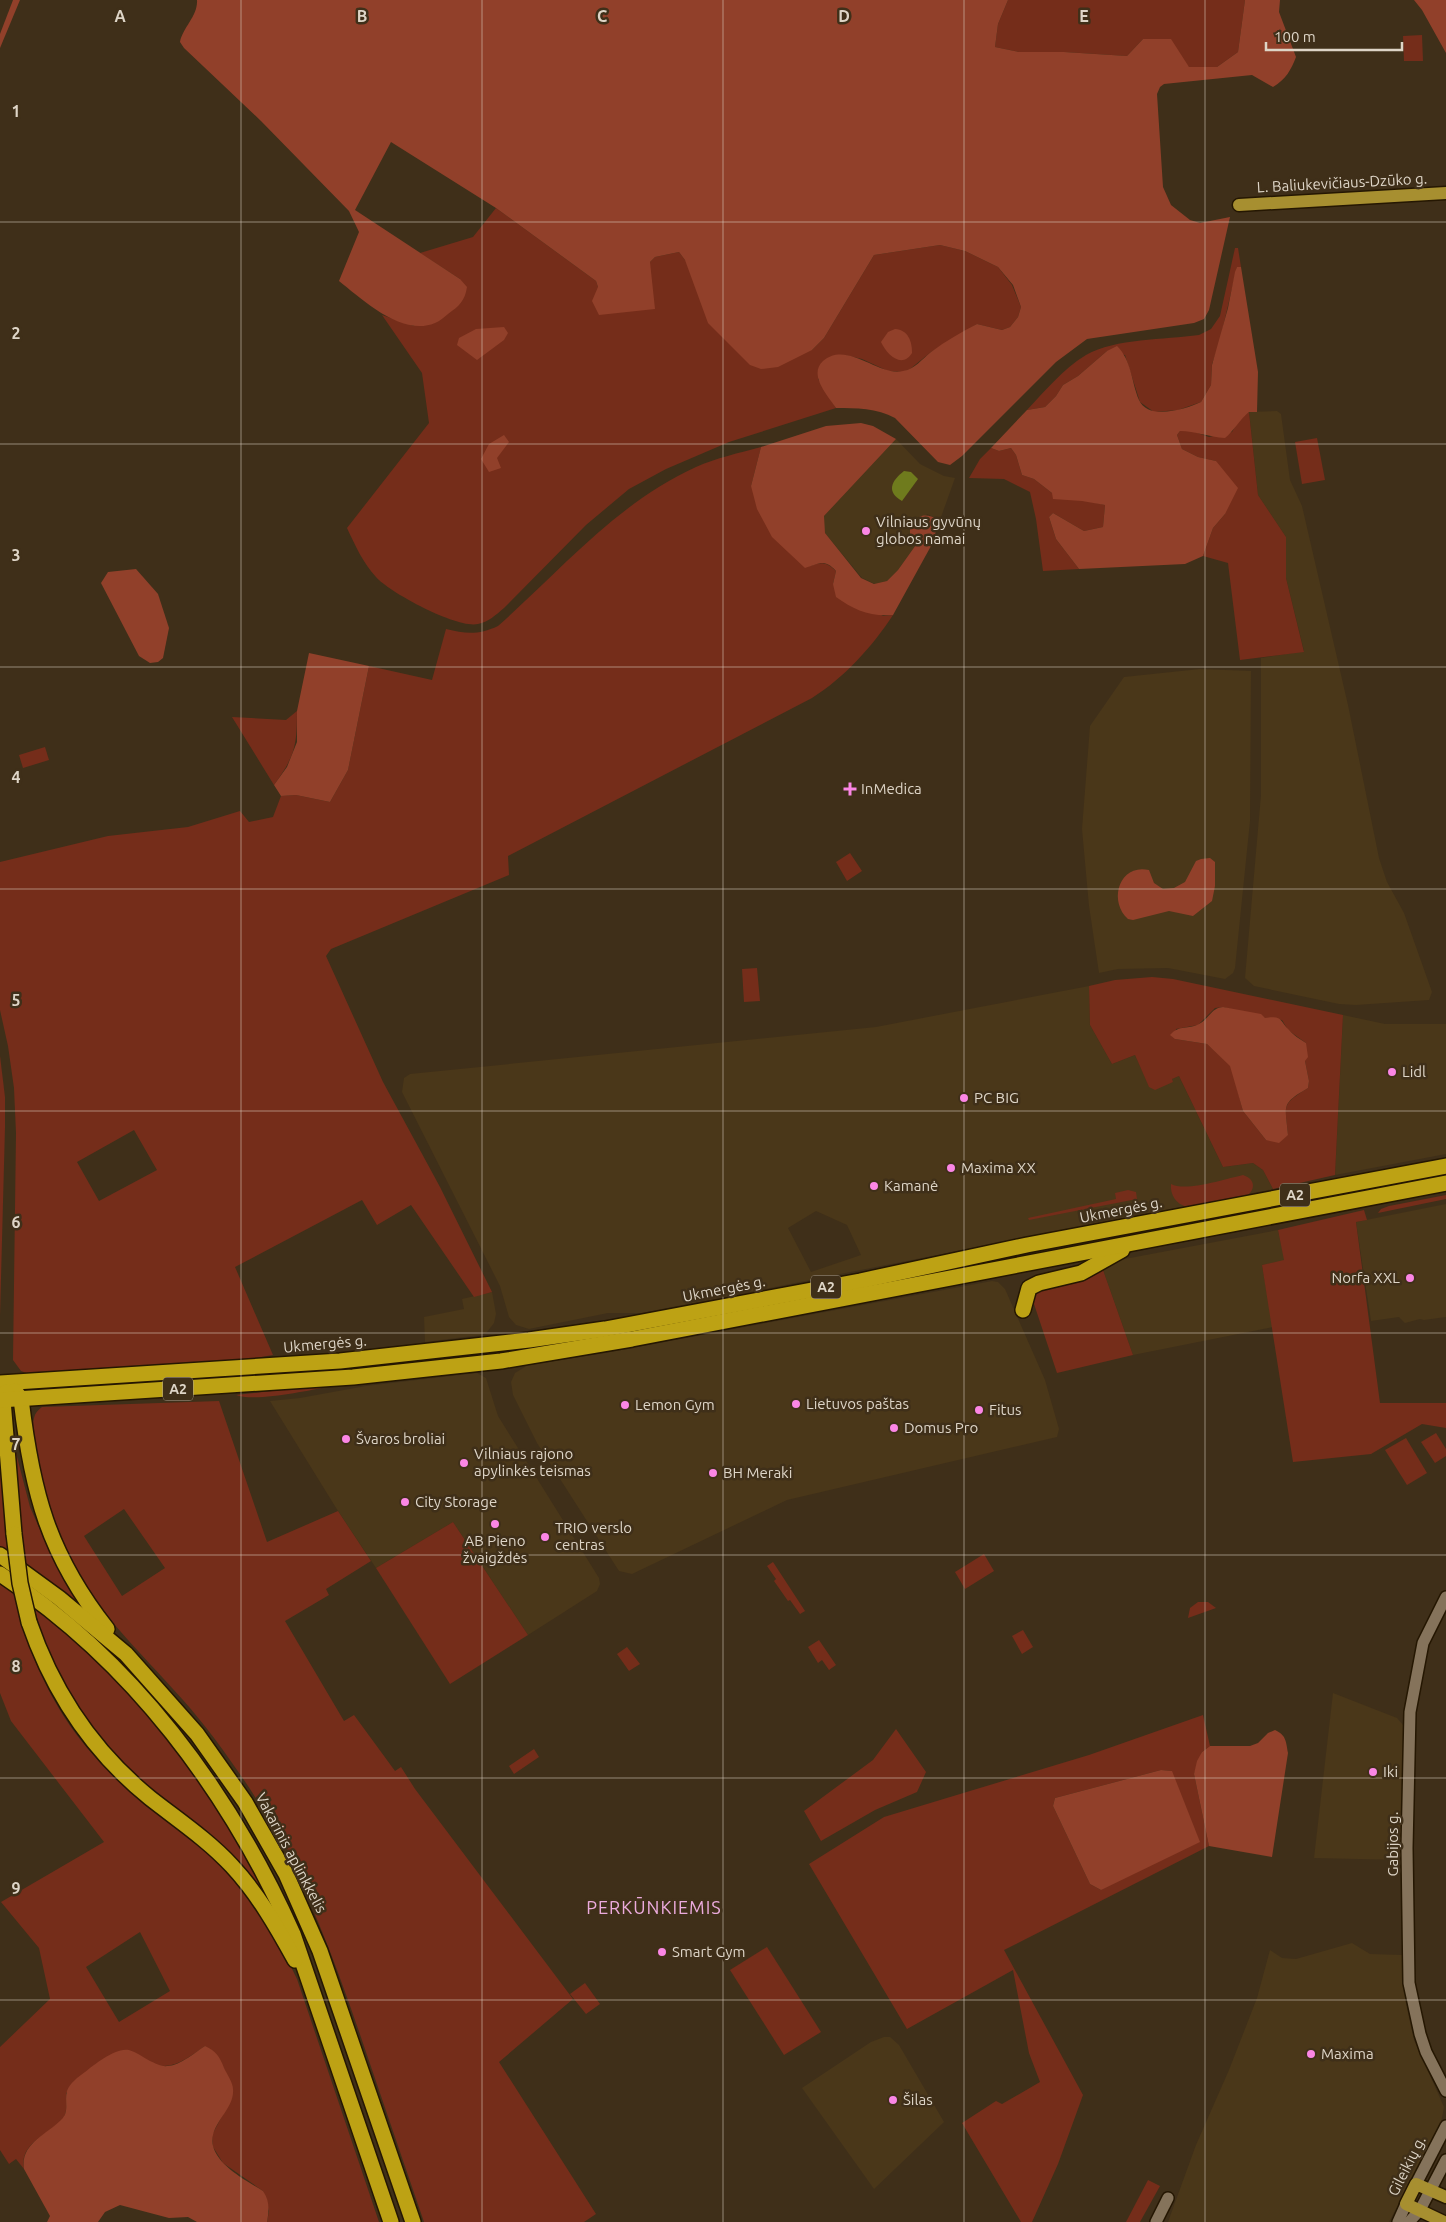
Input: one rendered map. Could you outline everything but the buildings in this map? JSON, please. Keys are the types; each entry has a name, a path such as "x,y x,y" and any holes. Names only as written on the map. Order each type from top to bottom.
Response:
{"highway":[{"name":"Ukmergės g.","path":"4,1382 340,1361 502,1343 613,1328 860,1281 999,1251 1446,1166"},
{"name":"A2","path":"2,1400 353,1376 502,1361 606,1344 1446,1183"},
{"path":"1023,1310 1026,1293 1034,1284 1081,1273 1136,1242"},
{"path":"999,1251 1009,1268"},
{"path":"502,1343 502,1361"},
{"path":"4,1382 20,1398 39,1504 58,1555 87,1604 126,1654"},
{"path":"4,1382 2,1400 20,1583 29,1622 50,1675 88,1736 126,1777 232,1865 250,1886 309,1983"},
{"name":"Vakarinis aplinkkelis","path":"0,1555 60,1598 126,1654 176,1708 220,1764 245,1802 286,1874 320,1951 413,2222"},
{"path":"0,1574 52,1612 89,1644 145,1700 178,1739 235,1819 256,1857 293,1934 391,2222"}],"main road":[{"name":"L. Baliukevičiaus-Dzūko g.","path":"1239,205 1446,193"},
{"path":"1416,2184 1446,2197"},
{"name":"Gileikių g.","path":"1406,2204 1416,2184"},
{"path":"1406,2204 1444,2222"}],"street":[{"name":"Gabijos g.","path":"1446,1596 1424,1643 1410,1712 1407,1841 1409,1983 1420,2034 1429,2059 1446,2091"},
{"name":"Gileikių g.","path":"1416,2184 1446,2126"},
{"name":"Gileikių g.","path":"1410,2222 1420,2210 1446,2160"},
{"path":"1156,2222 1168,2198 1163,2222"},
{"name":"Gileikių g.","path":"1398,2222 1406,2204"}],"shaded area":[{"path":"13,0 20,0 0,48 0,34"},
{"path":"197,0 1008,0 998,24 995,47 1019,52 1064,52 1127,56 1143,39 1171,39 1189,67 1217,67 1238,52 1245,0 1280,0 1279,12 1296,57 1288,74 1273,87 1252,75 1164,84 1160,87 1157,94 1163,187 1171,205 1190,220 1200,223 1230,217 1209,310 1204,319 1194,323 1087,339 1056,362 962,456 950,465 938,462 895,418 874,410 836,408 824,392 818,379 819,367 823,361 832,356 842,355 853,357 884,369 903,371 915,366 942,344 977,324 1002,330 1010,327 1018,317 1021,307 1013,285 998,267 965,251 940,245 874,255 824,338 812,350 778,367 761,369 750,365 708,323 685,260 679,252 655,257 650,262 655,309 599,315 592,301 598,287 596,281 496,208 391,142 355,210 460,279 467,287 461,303 437,322 422,326 396,321 371,306 339,281 359,232 349,211 180,42 193,16"},
{"path":"1008,0 1245,0 1238,52 1217,67 1189,67 1143,39 1127,56 1064,52 1019,52 995,47 998,24"},
{"path":"1414,0 1446,0 1446,53 1422,10"},
{"path":"1422,35 1423,61 1404,61 1403,36"},
{"path":"496,208 596,281 598,287 650,262 655,257 679,252 685,260 812,350 824,338 874,255 940,245 965,251 998,267 1012,285 1021,307 1018,317 1010,327 1002,330 977,324 931,352 910,369 903,372 888,371 862,359 845,355 818,379 836,408 729,442 666,469 629,489 586,525 504,608 489,620 478,624 468,624 441,616 409,600 384,584 367,566 347,528 429,423 422,373 382,315 414,326 460,279 420,253 473,237"},
{"path":"1235,248 1238,248 1241,267 1237,267 1219,344 1212,364 1211,385 1201,402 1178,410 1154,412 1140,402 1125,355 1107,351 1078,376 1063,385 1056,396 1045,407 1027,410 1070,367 1098,349 1141,340 1199,335 1211,329 1220,316"},
{"path":"1237,267 1241,267 1258,372 1257,412 1249,412 1225,438 1186,431 1180,431 1177,435 1182,449 1198,457 1216,461 1238,488 1225,514 1213,528 1203,556 1185,564 1079,569 1056,539 1049,517 1053,513 1084,531 1103,527 1105,505 1053,499 1052,493 1034,479 1022,475 1016,455 1011,448 999,451 991,448 1027,410 1045,407 1056,396 1063,385 1078,376 1107,351 1117,346 1126,358 1139,400 1150,410 1168,412 1201,402 1211,385 1212,365"},
{"path":"504,327 508,333 504,340 477,360 457,345 459,338 476,329"},
{"path":"895,329 903,331 911,344 912,353 904,360 899,360 891,355 881,342 888,332"},
{"path":"1277,411 1281,414 1290,480 1302,506 1348,705 1379,858 1387,882 1404,913 1432,992 1429,1000 1356,1005 1339,1004 1254,986 1245,978 1261,795 1261,658 1304,651 1286,578 1286,537 1258,495 1249,412"},
{"path":"1249,412 1258,495 1286,537 1286,578 1304,652 1240,660 1228,563 1203,556 1213,528 1225,514 1216,461 1198,457 1182,449 1177,435 1180,431 1192,431 1209,437 1232,432 1239,420"},
{"path":"861,423 873,426 896,439 824,516 825,533 861,578 874,584 887,581 898,570 918,542 910,534 910,524 921,516 940,520 931,546 893,615 877,615 863,612 849,606 836,597 833,584 836,571 825,563 805,568 772,537 757,509 751,486 761,447 826,426"},
{"path":"504,435 509,442 497,458 501,468 489,472 481,459 489,444"},
{"path":"1317,438 1325,480 1302,484 1295,442"},
{"path":"896,439 920,464 944,476 955,478 940,520 927,514 918,542 898,570 887,581 875,584 862,578 825,533 823,522 824,516"},
{"path":"761,447 751,486 811,566 821,563 830,566 836,571 833,584 883,616 893,615 867,650 835,681 812,698 508,856 509,875 331,949 326,956 383,1082 440,1187 492,1292 474,1297 411,1205 377,1225 362,1200 235,1267 273,1355 249,1359 32,1375 21,1371 13,1360 16,1133 14,1088 8,1046 0,1010 0,862 108,836 188,827 240,811 249,822 273,817 281,796 296,795 330,802 348,770 369,666 432,680 446,629 472,633 498,626 591,539 641,499 696,467 720,458","holes":["134,1130 157,1170 99,1201 77,1162"]},
{"path":"991,448 999,451 1011,448 1016,455 1022,475 1034,479 1052,493 1105,505 1103,527 1084,531 1053,513 1049,517 1056,539 1079,569 1043,571 1036,519 1030,492 1004,479 969,478 980,459"},
{"path":"904,471 911,472 918,479 902,501 894,494 892,486"},
{"path":"136,569 158,594 169,628 163,658 158,662 150,663 139,656 101,583 108,572"},
{"path":"309,653 369,666 348,770 330,802 296,795 281,796 274,785 287,767 297,742 297,711"},
{"path":"1200,669 1251,671 1250,821 1235,968 1233,973 1225,979 1168,968 1118,969 1099,973 1089,906 1082,829 1090,726 1124,677"},
{"path":"297,711 295,742 291,758 274,785 232,717 286,720"},
{"path":"45,747 49,760 23,768 19,755"},
{"path":"850,853 862,871 847,881 836,862"},
{"path":"1210,858 1215,862 1215,886 1212,901 1193,916 1169,911 1133,920 1128,919 1122,911 1118,894 1120,885 1130,872 1139,869 1149,870 1154,883 1163,889 1174,888 1185,882 1196,861"},
{"path":"757,968 760,1001 744,1002 742,969"},
{"path":"1152,977 1173,979 1343,1015 1335,1175 1273,1189 1263,1170 1253,1163 1223,1167 1179,1076 1172,1079 1173,1082 1155,1090 1149,1087 1135,1055 1112,1064 1090,1025 1089,986 1115,980","holes":["1223,1007 1265,1018 1282,1020 1288,1030 1306,1043 1305,1061 1309,1081 1308,1088 1293,1098 1287,1106 1288,1135 1266,1140 1243,1111 1231,1066 1207,1044 1175,1039 1176,1029 1198,1025 1215,1008"]},
{"path":"1089,986 1090,1025 1112,1064 1135,1055 1149,1086 1173,1082 1171,1079 1179,1076 1223,1167 1253,1163 1263,1170 1273,1189 642,1313 608,1313 529,1329 516,1325 509,1317 500,1286 402,1092 404,1078 410,1074 876,1027","holes":["816,1211 847,1225 861,1255 811,1272 788,1228"]},
{"path":"1223,1007 1261,1014 1265,1018 1278,1018 1292,1034 1306,1043 1308,1057 1305,1061 1309,1081 1308,1088 1289,1102 1286,1111 1288,1135 1279,1143 1266,1140 1243,1111 1230,1066 1207,1044 1175,1039 1170,1035 1177,1029 1199,1024 1213,1011"},
{"path":"1343,1015 1385,1024 1446,1024 1446,1154 1335,1175"},
{"path":"0,1056 5,1097 5,1127 0,1316"},
{"path":"1243,1175 1253,1183 1251,1192 1248,1195 1187,1207 1174,1198 1172,1192 1171,1184 1186,1187 1196,1186"},
{"path":"1128,1190 1136,1192 1137,1199 1029,1220 1028,1218 1116,1199 1115,1193"},
{"path":"1446,1195 1446,1199 1378,1213 1381,1209 1389,1206"},
{"path":"1446,1204 1446,1317 1420,1319 1405,1323 1399,1317 1371,1321 1356,1222"},
{"path":"1364,1210 1367,1220 1356,1222 1380,1403 1446,1403 1446,1428 1422,1424 1371,1454 1293,1462 1262,1265 1284,1260 1278,1230"},
{"path":"1278,1230 1285,1261 1262,1265 1273,1327 1133,1355 1102,1267 1114,1261"},
{"path":"1102,1267 1133,1355 1057,1373 1032,1298 1038,1289"},
{"path":"992,1281 998,1282 1005,1289 1045,1380 1059,1429 1057,1437 787,1500 632,1574 619,1571 537,1443 513,1395 511,1382 515,1373 528,1365 605,1353"},
{"path":"492,1292 496,1314 494,1323 487,1332 480,1335 425,1342 424,1317 464,1309 462,1299"},
{"path":"477,1373 486,1378 498,1416 599,1578 600,1584 597,1591 528,1635 453,1522 376,1568 338,1511 270,1401 300,1398 366,1386"},
{"path":"327,1385 327,1387 318,1389 267,1397 236,1395"},
{"path":"219,1401 267,1542 338,1511 371,1561 326,1589 329,1595 285,1621 344,1721 354,1715 395,1771 401,1767 415,1789 573,1999 499,2062 596,2214 584,2222 424,2222 330,1952 302,1885 269,1820 250,1789 192,1710 101,1607 74,1566 63,1543 45,1493 33,1430 34,1416 42,1407","holes":["124,1509 165,1568 122,1596 84,1536"]},
{"path":"1436,1433 1446,1449 1446,1456 1435,1463 1421,1442"},
{"path":"1406,1438 1427,1473 1407,1485 1385,1450"},
{"path":"0,1450 8,1551 0,1546"},
{"path":"14,1453 16,1453 30,1507 51,1555 79,1605 25,1563"},
{"path":"453,1522 528,1635 450,1684 376,1568"},
{"path":"984,1554 994,1571 965,1589 955,1572"},
{"path":"773,1562 805,1611 800,1614 774,1581 776,1579 767,1566"},
{"path":"0,1584 12,1592 15,1597 36,1664 69,1725 91,1752 122,1783 190,1838 221,1867 247,1896 279,1944 297,1979 379,2222 267,2222 269,2211 263,2191 223,2163 213,2147 212,2135 231,2099 205,2046 176,2064 163,2066 153,2064 128,2050 66,2093 64,2117 56,2126 30,2146 24,2160 24,2169 16,2159 9,2164 0,2150 0,2047 50,1999 39,1948 1,1902 104,1842 11,1721 0,1693","holes":["140,1932 170,1991 119,2022 86,1967"]},
{"path":"1198,1602 1208,1602 1216,1608 1188,1618 1190,1608"},
{"path":"35,1609 85,1650 131,1696 174,1745 220,1809 270,1900 246,1870 226,1850 200,1826 139,1778 104,1743 73,1702 60,1680 49,1657"},
{"path":"1023,1630 1033,1647 1022,1654 1012,1636"},
{"path":"819,1640 836,1665 829,1670 822,1660 818,1663 808,1647"},
{"path":"627,1647 640,1664 629,1671 617,1654"},
{"path":"1333,1693 1397,1718 1403,1725 1403,1860 1314,1858"},
{"path":"1203,1715 1210,1746 1202,1752 1194,1774 1209,1846 1004,1950 1083,2095 1058,2164 1032,2222 1021,2222 962,2123 996,2101 1002,2104 1040,2082 1029,2053 1013,1970 907,2029 809,1864 884,1817 1089,1755","holes":["1161,1770 1172,1771 1101,1890 1090,1884 1053,1806 1055,1798"]},
{"path":"896,1729 926,1772 917,1792 875,1810 821,1841 804,1811 873,1760"},
{"path":"1275,1730 1285,1739 1288,1753 1272,1857 1209,1846 1194,1774 1197,1761 1202,1752 1210,1746 1250,1746 1258,1743 1268,1733"},
{"path":"534,1749 539,1757 514,1774 509,1766"},
{"path":"1161,1770 1172,1771 1200,1842 1101,1890 1090,1884 1053,1806 1055,1798"},
{"path":"1352,1943 1370,1954 1402,1955 1406,2004 1414,2040 1444,2107 1441,2123 1389,2222 1168,2222 1196,2145 1229,2070 1257,1998 1270,1950 1282,1958 1296,1959"},
{"path":"767,1947 821,2032 784,2055 730,1970"},
{"path":"585,1983 600,2004 586,2014 570,1994"},
{"path":"884,2037 890,2037 899,2045 944,2122 874,2189 802,2088 871,2042"},
{"path":"205,2046 215,2052 219,2058 233,2089 233,2097 230,2104 214,2131 213,2146 216,2153 227,2166 241,2178 263,2191 268,2206 267,2222 197,2222 188,2217 169,2218 120,2205 105,2212 98,2222 47,2222 50,2216 24,2169 24,2160 30,2146 64,2117 66,2095 72,2083 100,2061 118,2051 129,2050 156,2064 165,2066 183,2061"},
{"path":"1148,2180 1160,2186 1140,2222 1126,2222"}],"place":[{"name":"Vilniaus gyvūnų globos namai","path":"866,531"},
{"name":"InMedica","path":"850,789"},
{"name":"Lidl","path":"1392,1072"},
{"name":"PC BIG","path":"964,1098"},
{"name":"Maxima XX","path":"951,1168"},
{"name":"Kamanė","path":"874,1186"},
{"name":"Norfa XXL","path":"1410,1278"},
{"name":"Lietuvos paštas","path":"796,1404"},
{"name":"Lemon Gym","path":"625,1405"},
{"name":"Fitus","path":"979,1410"},
{"name":"Domus Pro","path":"894,1428"},
{"name":"Švaros broliai","path":"346,1439"},
{"name":"Vilniaus rajono apylinkės teismas","path":"464,1463"},
{"name":"BH Meraki","path":"713,1473"},
{"name":"City Storage","path":"405,1502"},
{"name":"AB Pieno žvaigždės","path":"495,1524"},
{"name":"TRIO verslo centras","path":"545,1537"},
{"name":"Iki","path":"1373,1772"},
{"name":"Smart Gym","path":"662,1952"},
{"name":"Maxima","path":"1311,2054"},
{"name":"Šilas","path":"893,2100"}],"district":[{"name":"PERKŪNKIEMIS","path":"654,1908"}]}
